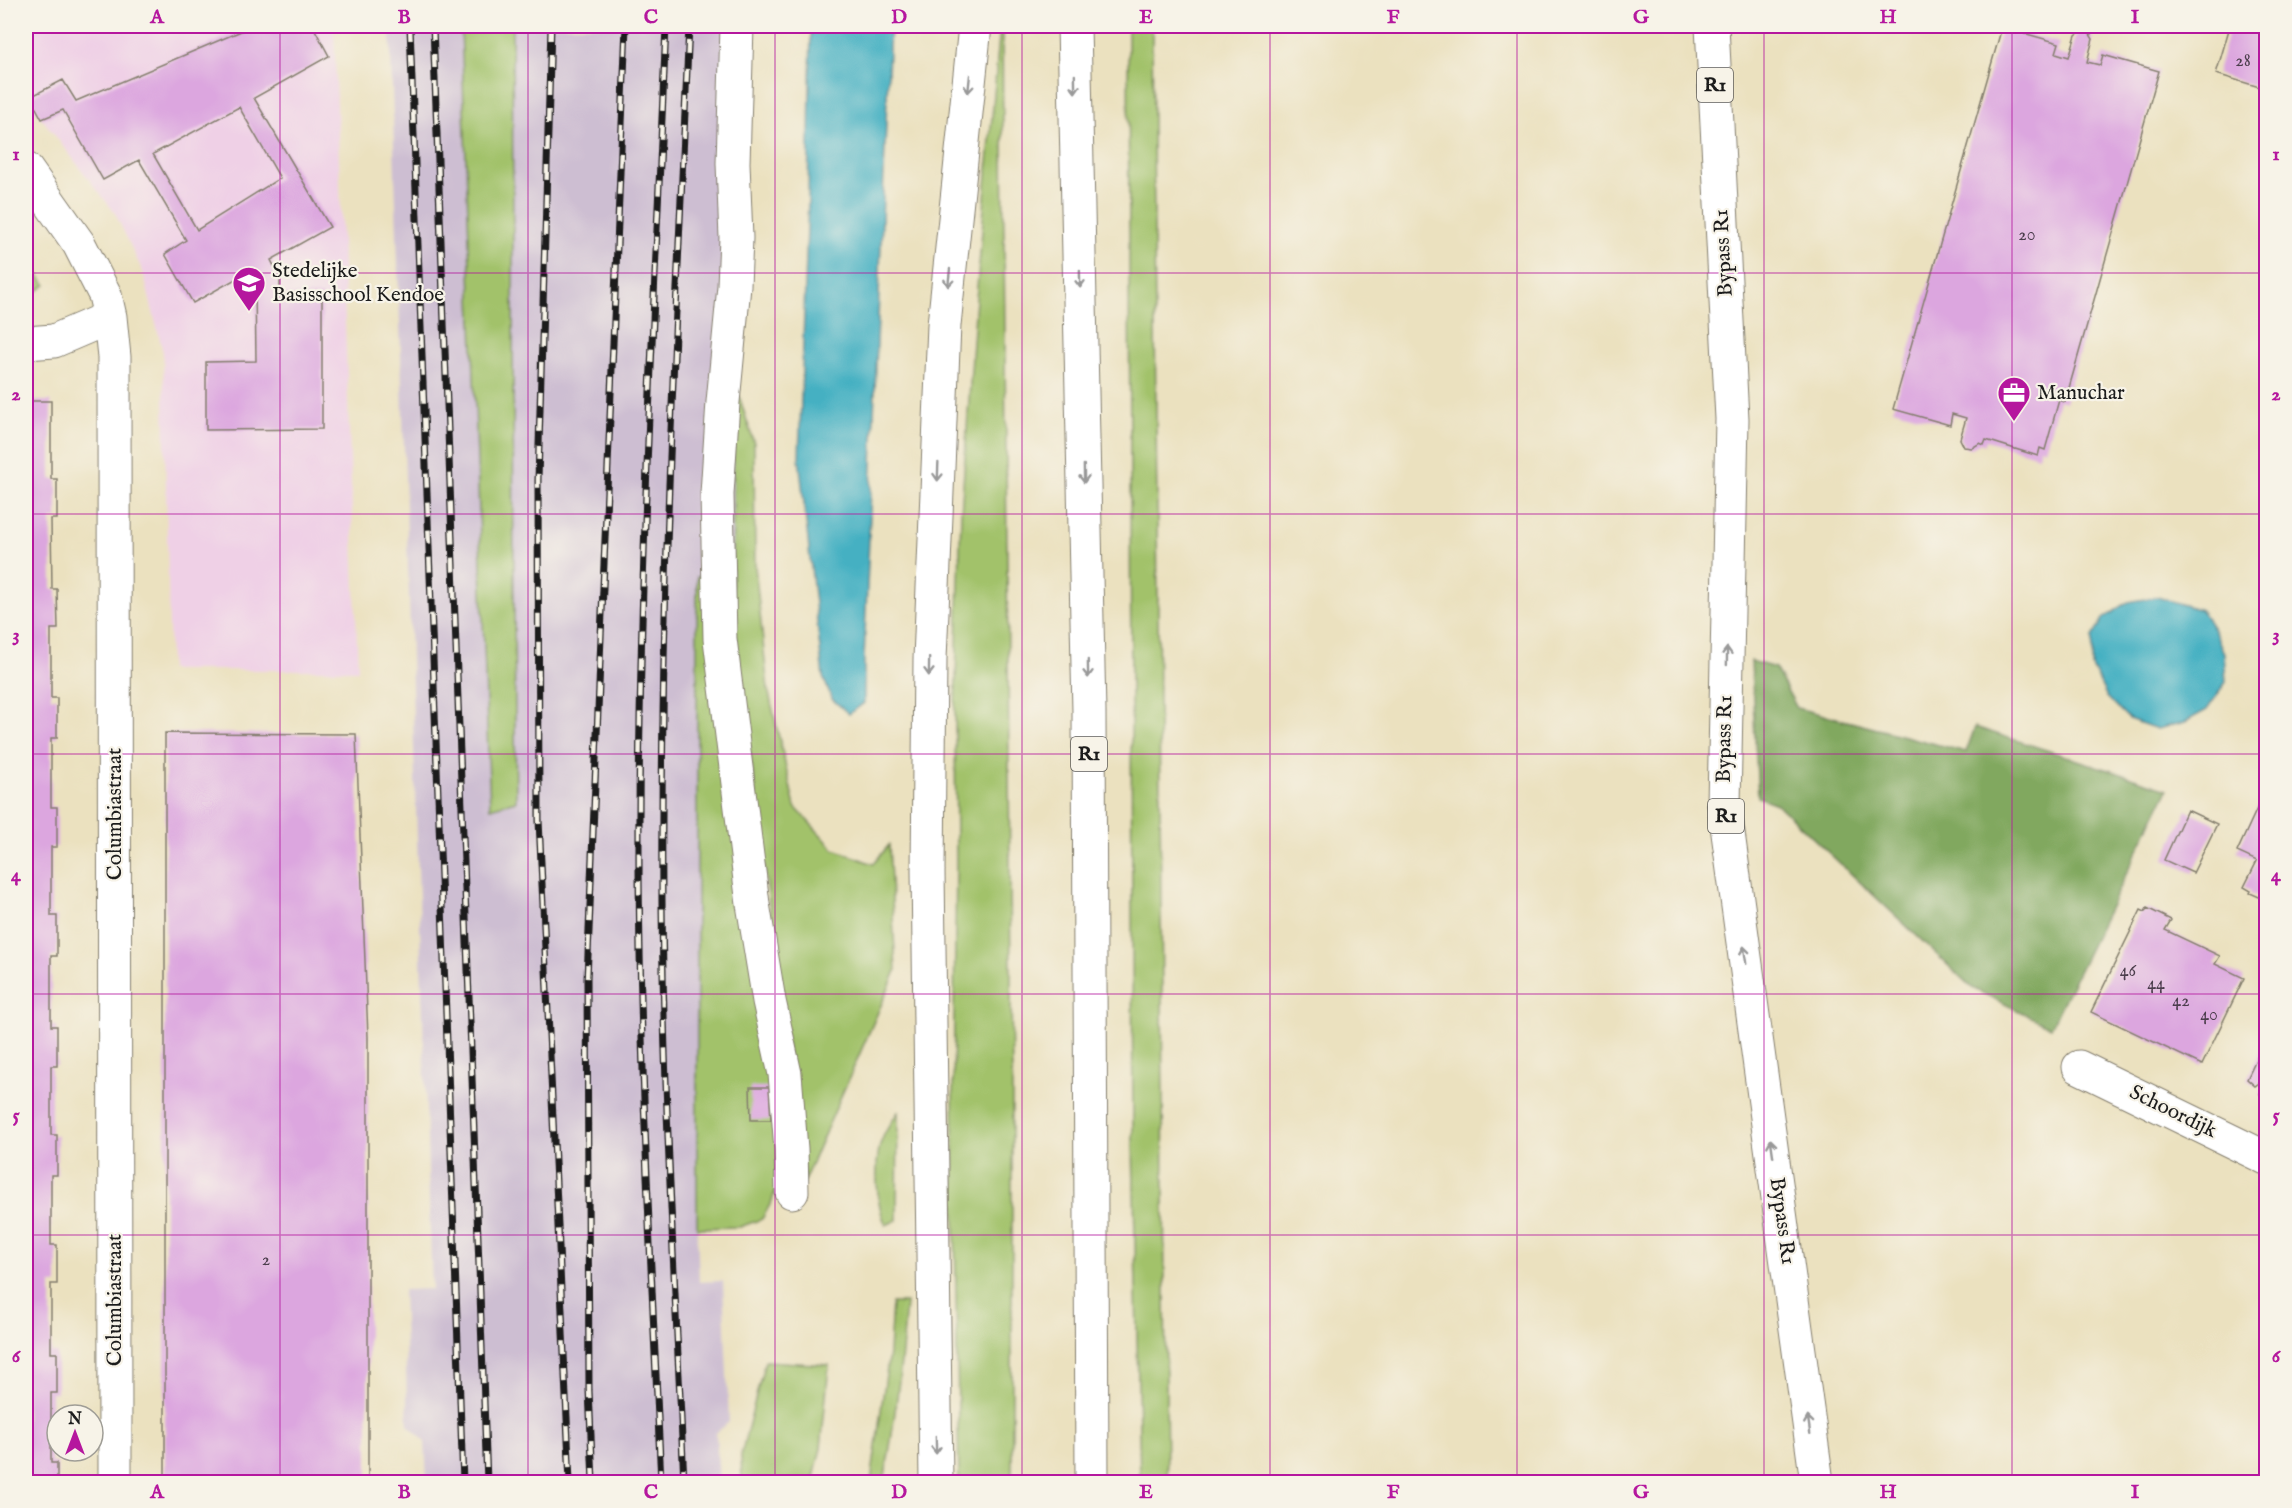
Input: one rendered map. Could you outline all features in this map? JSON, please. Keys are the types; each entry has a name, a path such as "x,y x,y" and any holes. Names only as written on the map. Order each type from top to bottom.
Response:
{"main road":[{"path":"737,26 733,163 735,286 723,402 717,494 720,639 753,904 784,1074 791,1140 792,1192"},
{"path":"936,1482 928,871 930,659 944,325 975,26"},
{"name":"R1","path":"1074,26 1089,724 1092,1482"},
{"name":"Bypass R1","path":"1712,26 1732,419 1724,804 1817,1482"},
{"name":"Columbiastraat","path":"26,169 79,244 105,295 110,317 114,392 115,1482"},
{"path":"26,343 54,341 110,317"},
{"name":"Schoordijk","path":"2079,1067 2266,1158"}],"shaded area":[{"name":"Stedelijke Basisschool Kendoe","path":"26,26 334,26 358,670 170,670 163,352 143,272 115,213 26,98"},
{"path":"390,26 731,26 724,233 772,1201 762,1219 740,1227 697,1229 699,1282 723,1281 729,1422 716,1433 719,1482 427,1482 425,1441 408,1425 403,1290 432,1289"}],"green space":[{"path":"461,26 512,26 516,801 490,808"},
{"path":"1000,26 1002,26 1012,1086 1012,1482 959,1482 953,1091 956,864 955,711 961,514 976,299"},
{"path":"1128,26 1152,26 1167,1482 1140,1482 1133,1143"},
{"path":"26,258 46,285 26,298"},
{"path":"734,380 754,443 755,566 768,689 795,807 834,849 873,864 889,845 896,971 804,1181 732,608"},
{"path":"705,576 779,1120 779,1179 772,1201 762,1219 740,1227 697,1228 697,577"},
{"path":"1751,661 1775,668 1797,708 1966,752 1975,727 2168,789 2051,1027 1972,988 1777,804 1758,797"},
{"path":"898,1112 897,1220 886,1225 878,1194 878,1157 883,1137"},
{"path":"892,1303 906,1303 898,1393 884,1482 871,1482 889,1353"},
{"path":"765,1361 829,1365 821,1448 813,1482 742,1482 741,1455"}],"water":[{"path":"811,26 890,26 864,703 849,714 832,699 823,677 799,458 808,199"},
{"path":"2157,597 2201,610 2214,630 2224,653 2226,682 2207,710 2185,722 2157,729 2129,719 2107,697 2092,667 2093,637 2103,619 2128,602"}],"building":[{"path":"253,26 313,26 329,56 254,98 330,227 271,260 280,278 280,294 322,295 322,429 206,430 206,362 256,361 255,283 248,272 193,303 165,254 186,240 139,160 103,180 63,110 42,119 30,97 63,80 76,101","holes":["239,107 280,178 197,230 153,154"]},
{"path":"2230,26 2266,26 2266,89 2216,74"},
{"path":"2002,27 2059,43 2056,53 2069,57 2076,35 2083,30 2088,31 2093,39 2087,62 2100,65 2103,55 2159,71 2065,402 2059,400 2045,450 2040,448 2038,456 1986,440 1984,445 1980,443 1972,448 1964,447 1960,439 1966,418 1952,414 1950,425 1893,409"},
{"path":"26,401 51,401 51,479 57,479 57,519 51,519 52,589 57,589 58,629 51,629 51,698 57,698 57,738 51,738 51,807 57,807 57,847 51,847 51,916 57,916 57,956 51,956 51,1026 57,1026 57,1066 51,1066 51,1135 57,1135 57,1175 51,1175 51,1245 57,1245 57,1284 51,1284 51,1353 57,1353 57,1393 51,1393 51,1403 45,1403 45,1463 57,1463 57,1482 26,1482"},
{"path":"165,733 356,734 368,1037 368,1482 165,1482"},
{"path":"2266,789 2266,900 2250,893 2251,891 2244,887 2257,861 2237,852"},
{"path":"2187,810 2217,824 2193,873 2164,860"},
{"path":"2147,908 2171,920 2165,930 2220,956 2215,964 2244,978 2202,1065 2091,1012 2141,910 2145,912"},
{"path":"2266,1039 2266,1097 2260,1094 2265,1083 2262,1081 2255,1086 2247,1079"},
{"path":"750,1087 769,1087 771,1120 751,1120"}],"railway":[{"path":"410,26 463,1482"},
{"path":"433,26 487,1482"},
{"path":"551,26 538,480 539,820 570,1482"},
{"path":"593,1482 589,1390 587,979 626,26"},
{"path":"661,1482 643,1066 639,816 645,520 666,26"},
{"path":"684,1482 665,1066 662,816 668,520 689,26"}],"place":[{"name":"Stedelijke Basisschool Kendoe","path":"249,312"},
{"name":"Manuchar","path":"2014,422"}]}
